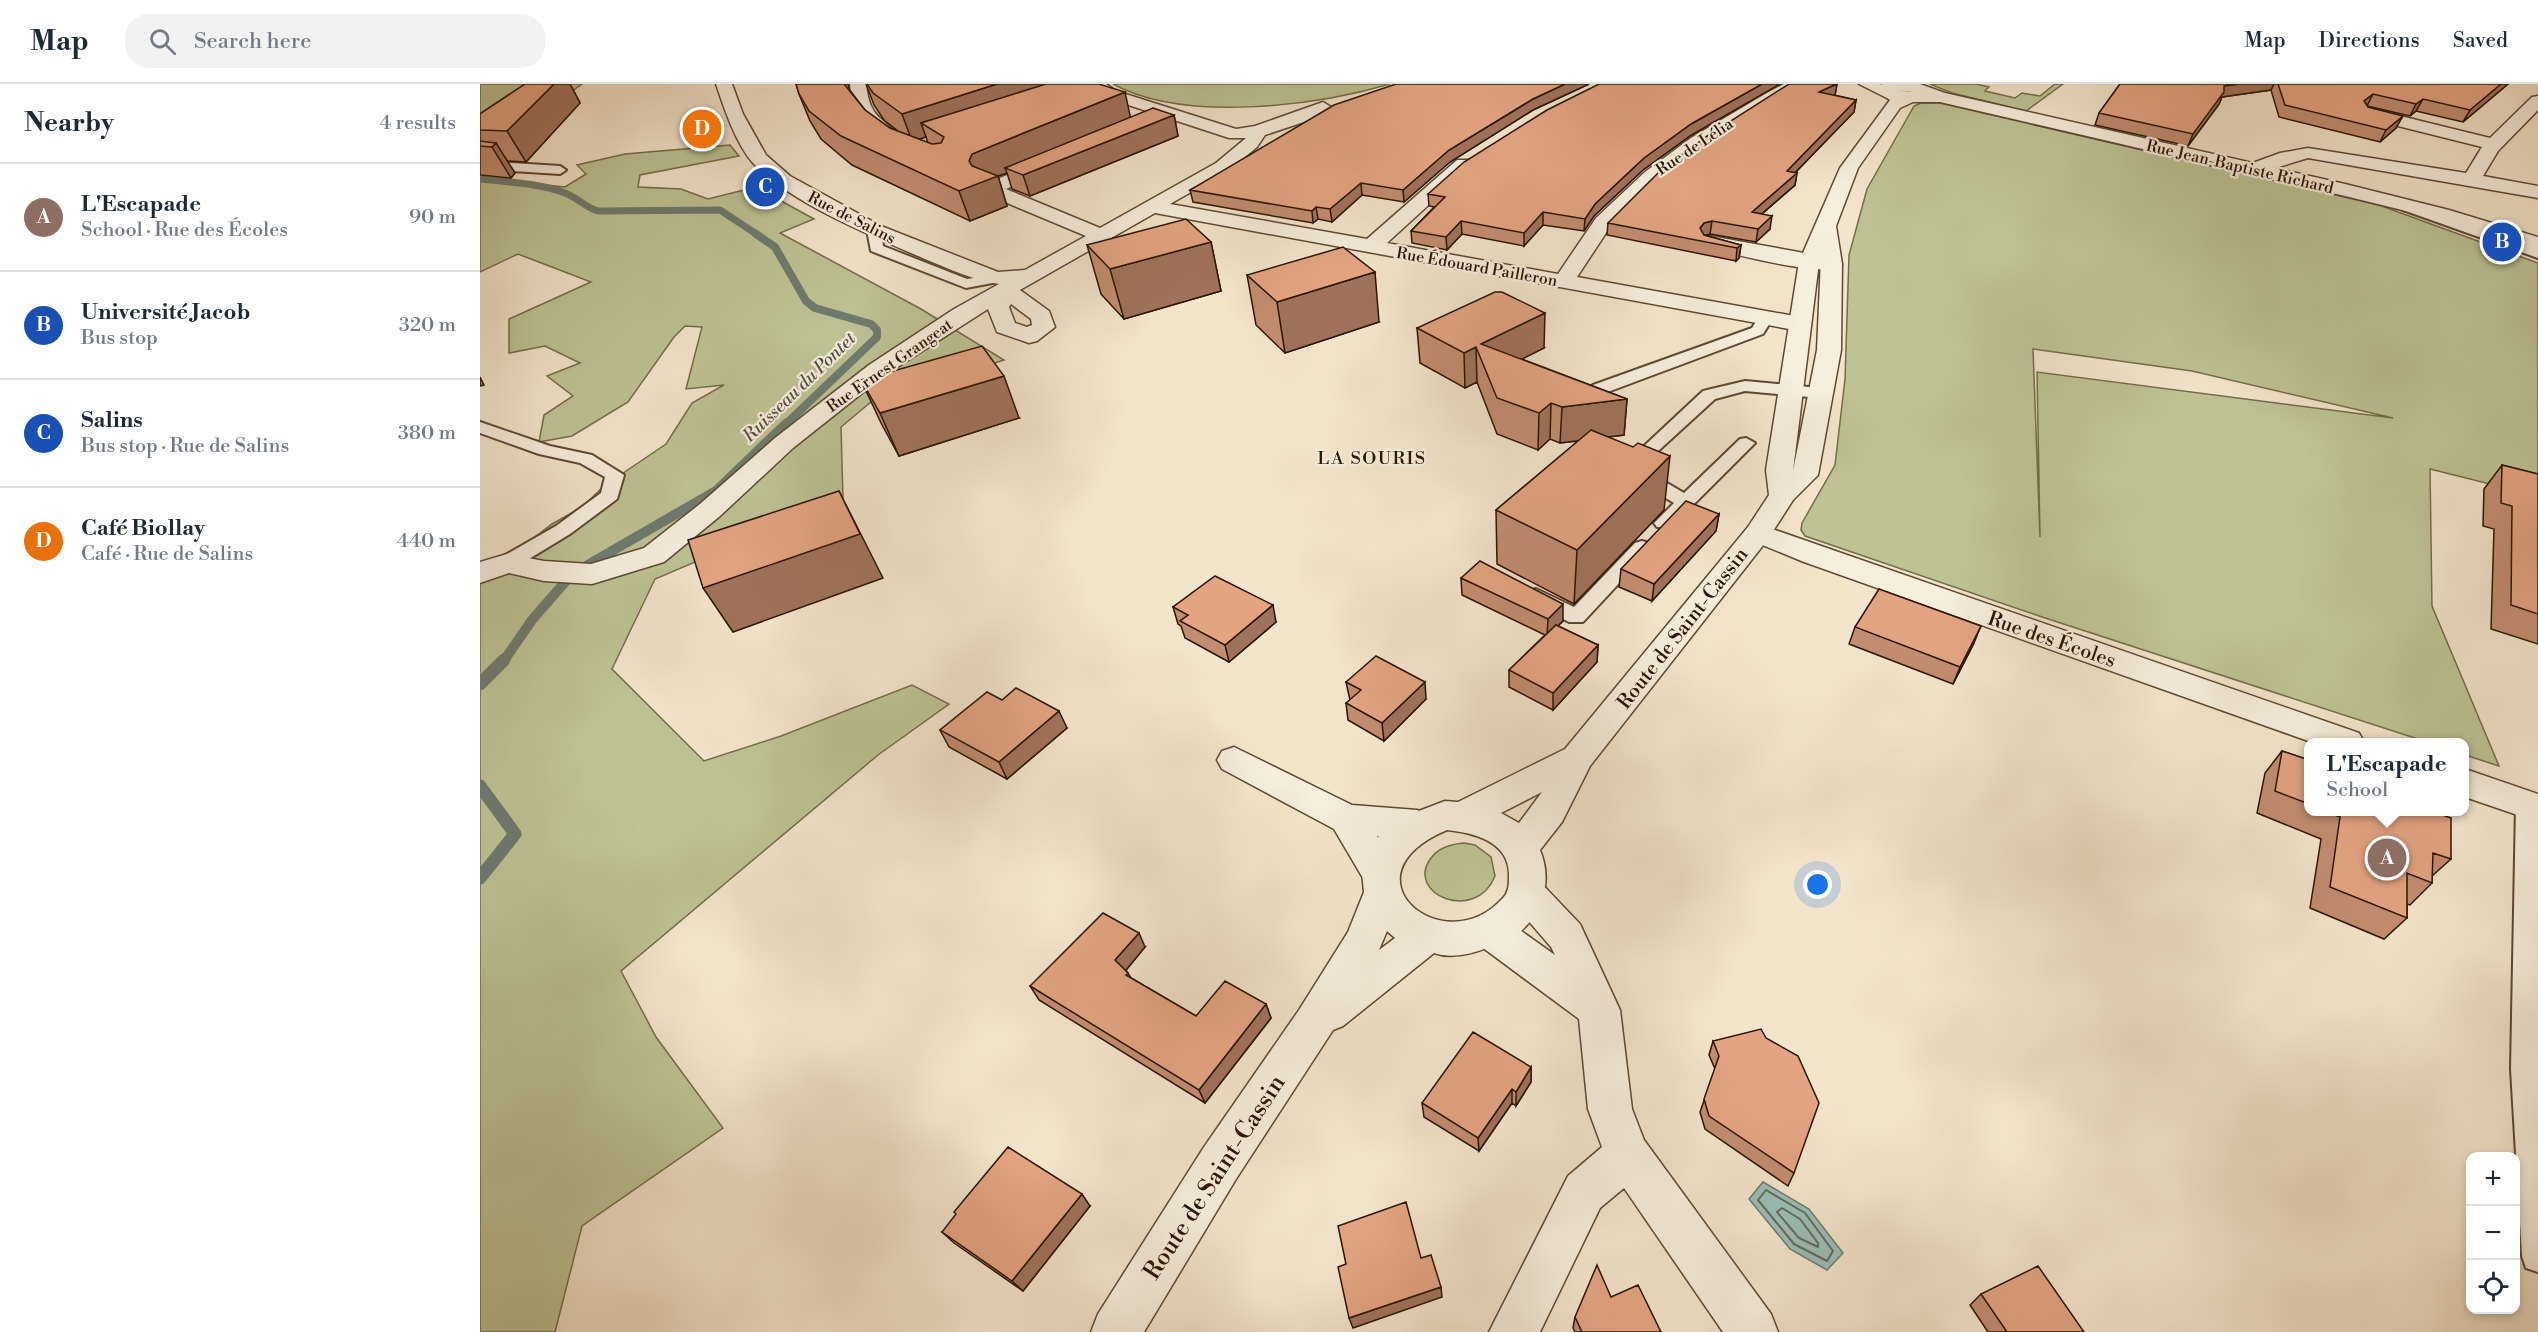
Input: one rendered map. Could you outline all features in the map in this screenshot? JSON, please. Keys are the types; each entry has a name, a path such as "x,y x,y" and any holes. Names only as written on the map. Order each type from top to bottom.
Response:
{"street":[{"name":"Rue de Salins","path":"724,84 735,114 759,158 799,190 874,230 1002,284"},
{"name":"Rue de Lélia","path":"1563,282 1609,216 1662,165 1716,129 1796,84"},
{"path":"1077,95 1097,86 1110,94 1169,111 1225,121 1304,117 1329,105"},
{"name":"Rue Jean-Baptiste Richard","path":"1897,90 1940,97 2256,168 2538,242"},
{"name":"Route de Saint-Cassin","path":"1521,847 1549,812 1577,758 1612,718 1758,533 1783,495 1804,475 1807,396 1800,324 1809,262 1827,226 1849,168 1897,90"},
{"path":"858,92 879,96"},
{"path":"858,92 872,125 910,150"},
{"path":"2472,180 2475,171 2495,146 2538,101"},
{"path":"1149,123 1169,111"},
{"path":"2368,114 2495,146"},
{"name":"Rue Ernest Grangeat","path":"507,563 570,573 654,555 710,510 784,443 877,370 962,314 1002,284 1032,275 1222,167 1251,143 1263,120"},
{"path":"1222,167 1228,143 1225,121"},
{"path":"2256,168 2286,157 2308,153 2538,192"},
{"path":"1370,247 1457,168 1475,157"},
{"path":"990,189 1064,158"},
{"path":"968,178 1101,235"},
{"name":"Rue Édouard Pailleron","path":"1154,207 1800,324"},
{"name":"Route de Saint-Cassin","path":"1807,396 1829,350 1832,264 1827,226"},
{"path":"1710,242 1809,262 1832,264"},
{"name":"Rue des Écoles","path":"1758,533 1814,555 2336,738"},
{"path":"480,573 507,563"},
{"name":"Route de Saint-Cassin","path":"1465,815 1577,758"},
{"path":"1234,760 1347,819 1417,825"},
{"path":"2469,784 2533,806"},
{"path":"1347,819 1381,884 1389,909 1402,923 1428,935 1447,939 1472,936 1489,930 1514,913 1526,892 1530,876 1521,847 1501,827 1465,815 1445,815 1417,825 1395,842 1384,857 1381,884"},
{"name":"Route de Saint-Cassin","path":"1116,1332 1220,1163 1314,1024 1364,940 1381,884"},
{"path":"1526,892 1566,936 1599,1010 1610,1109 1628,1155 1753,1332"},
{"path":"1489,930 1599,1010"},
{"name":"Route de Saint-Cassin","path":"1314,1024 1428,935"},
{"path":"1514,1332 1584,1192 1628,1155"}],"lane":[{"path":"480,165 560,170"},
{"path":"2398,204 2538,255"},
{"path":"1599,389 1758,331 1765,318"},
{"path":"1685,501 1642,476 1636,462 1709,395 1745,386 1807,396"},
{"path":"480,427 544,450 586,459 615,475 610,495 563,530 507,563"},
{"path":"1518,586 1576,617 1685,501 1746,442"},
{"path":"2533,806 2526,1069 2538,1256"}],"green space":[{"path":"480,84 582,84 480,158"},
{"path":"1113,84 1390,84 1325,99 1288,104 1213,107 1176,104 1142,96"},
{"path":"1930,84 1976,84 1989,87 1985,91 2015,98 2022,93 2040,96 2055,84 2063,84 2026,111 1952,93"},
{"path":"1921,103 1940,103 2379,205 2538,263 2538,496 2430,469 2432,606 2499,766 2469,756 2469,738 2415,738 2042,617 1805,536 1801,530 1802,523 1835,465 1845,379 1849,255 1867,189 1914,106","holes":["2033,349 2192,371 2393,418 2037,372 2040,537"]},
{"path":"730,145 739,156 640,175 638,187 681,189 708,199 756,187 814,219 780,233 921,309 1004,360 871,402 841,427 843,499 655,579 612,669 704,761 781,736 912,685 949,704 878,755 621,971 656,1037 723,1128 582,1226 555,1332 480,1332 480,580 552,524 582,507 604,486 666,444 692,403 724,385 686,389 702,327 685,326 674,337 628,402 572,436 539,442 544,415 573,396 547,376 580,363 545,346 509,353 509,319 591,282 518,254 480,272 480,178 565,187 586,174 577,165 625,154"},
{"path":"1464,843 1475,845 1491,857 1495,876 1486,890 1473,898 1459,901 1434,892 1427,883 1425,871 1431,858 1438,851 1450,845"}],"water":[{"path":"1763,1182 1809,1209 1843,1253 1827,1270 1790,1249 1749,1199"}],"building":[{"path":"525,84 554,84 507,131 480,130 480,114"},
{"path":"796,84 844,84 865,110 890,128 932,144 941,143 944,137 921,123 1046,84 1099,84 1125,92 972,154 969,161 972,166 998,176 959,191 841,136 809,111"},
{"path":"867,84 997,84 902,114 873,93"},
{"path":"1396,84 1565,84 1533,99 1449,150 1403,190 1361,183 1330,209 1316,207 1312,211 1190,190 1334,105"},
{"path":"1599,84 1762,84 1691,124 1644,158 1595,204 1585,219 1543,212 1524,233 1461,221 1446,237 1411,231 1445,197 1428,194 1464,162 1547,110"},
{"path":"1789,84 1836,84 1819,92 1856,100 1787,171 1797,173 1752,212 1772,216 1758,229 1712,221 1704,223 1700,228 1704,235 1741,245 1737,248 1608,223 1661,170 1707,136"},
{"path":"2120,84 2239,84 2224,86 2224,92 2193,134 2099,113"},
{"path":"2278,84 2501,84 2470,110 2423,99 2416,104 2373,94 2364,101 2368,107 2403,116 2386,130 2285,105"},
{"path":"1153,108 1174,115 1023,175 1005,168"},
{"path":"480,141 496,143 492,147 480,146"},
{"path":"1186,219 1211,242 1110,269 1087,245"},
{"path":"1343,247 1375,272 1277,302 1247,275"},
{"path":"1495,292 1502,292 1545,313 1481,344 1627,399 1562,407 1551,403 1539,413 1497,398 1476,347 1464,353 1417,328"},
{"path":"982,346 1004,376 880,413 861,380"},
{"path":"1591,430 1633,447 1638,443 1670,456 1577,550 1496,510"},
{"path":"2502,465 2538,474 2538,614 2511,605 2512,506 2501,503"},
{"path":"839,491 860,534 703,588 688,540"},
{"path":"1686,501 1719,514 1654,584 1621,569"},
{"path":"1480,561 1563,604 1548,619 1461,578"},
{"path":"1215,576 1273,605 1225,645 1180,621 1188,615 1173,607"},
{"path":"1879,589 1981,626 1960,667 1855,627"},
{"path":"1556,625 1598,645 1553,693 1509,670"},
{"path":"1376,656 1425,682 1382,723 1346,703 1361,690 1346,682"},
{"path":"1016,688 1059,711 999,762 940,730 987,692 1002,700"},
{"path":"2282,751 2304,758 2304,802 2275,791"},
{"path":"2337,816 2445,816 2451,818 2451,859 2433,853 2432,883 2407,873 2407,918 2330,887 2340,817"},
{"path":"1103,913 1139,933 1115,960 1128,973 1126,975 1196,1016 1225,981 1266,1004 1199,1090 1030,986"},
{"path":"1761,1029 1766,1038 1798,1056 1819,1103 1794,1173 1709,1116 1704,1099 1719,1056 1713,1041"},
{"path":"1473,1032 1531,1067 1516,1092 1512,1089 1478,1138 1422,1103"},
{"path":"1008,1147 1082,1194 1012,1281 942,1232 956,1214 954,1212"},
{"path":"1406,1202 1421,1258 1431,1255 1441,1287 1349,1318 1338,1267 1346,1264 1338,1226"},
{"path":"1597,1265 1611,1297 1638,1285 1661,1332 1582,1332 1575,1317"},
{"path":"2038,1266 2084,1332 2007,1332 1981,1294"}],"waterway":[{"name":"Ruisseau du Pontet","path":"480,179 544,187 570,195 598,211 720,210 758,235"},
{"name":"Ruisseau du Pontet","path":"756,234 775,247 806,301 815,308 871,324 877,330 877,337 786,424"},
{"name":"Ruisseau du Pontet","path":"503,662 532,620 572,574 716,491 787,423"},
{"name":"Ruisseau du Pontet","path":"480,684 504,660"},
{"name":"Ruisseau du Pontet","path":"480,786 515,834 480,878"}],"place":[{"name":"Café Biollay","path":"702,129"},
{"name":"Salins","path":"765,187"},
{"name":"Université Jacob","path":"2502,242"},
{"name":"L'Escapade","path":"2387,858"}],"district":[{"name":"LA SOURIS","path":"1372,458"}]}
